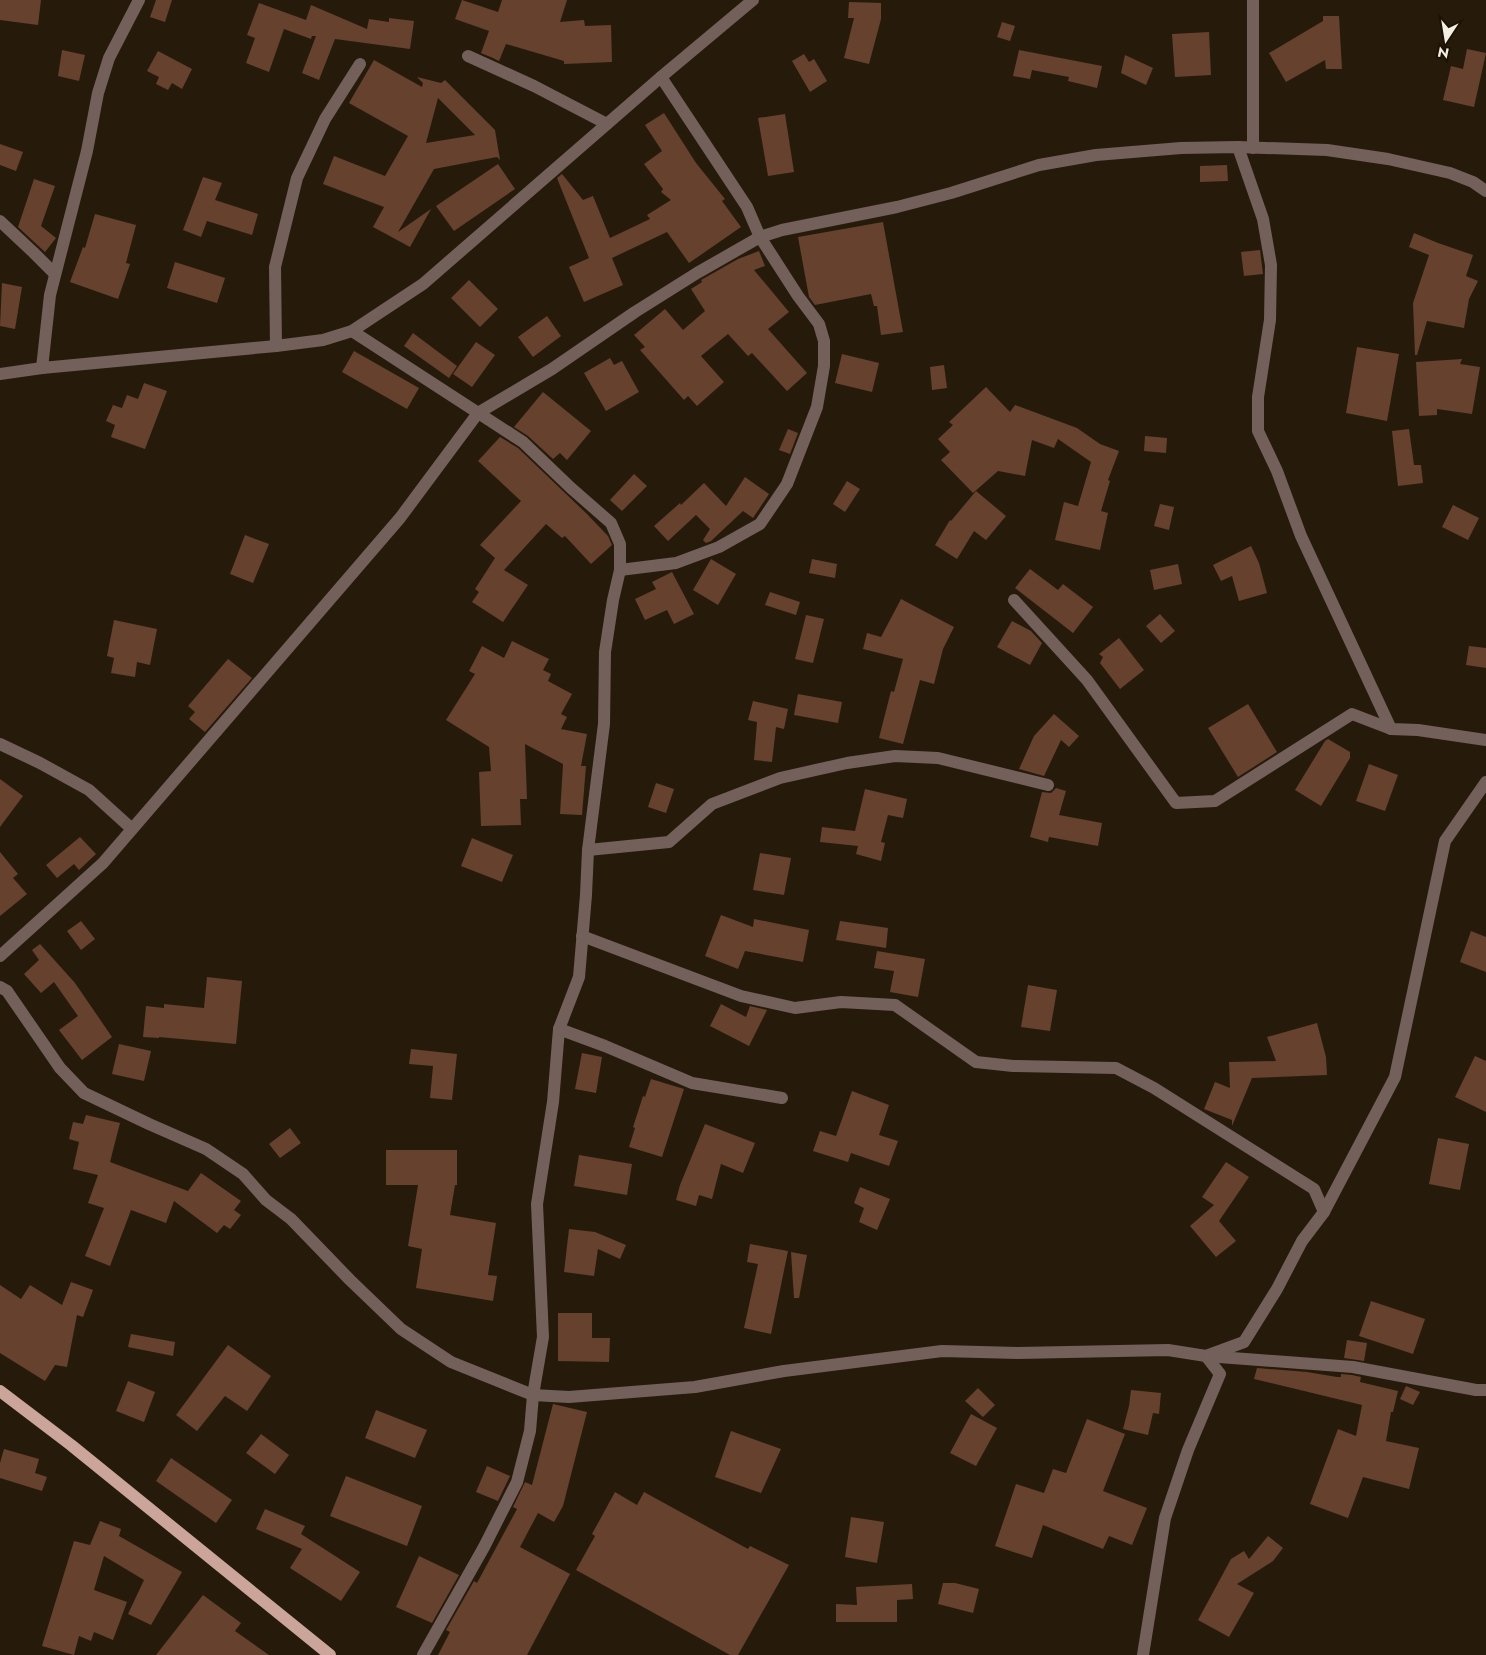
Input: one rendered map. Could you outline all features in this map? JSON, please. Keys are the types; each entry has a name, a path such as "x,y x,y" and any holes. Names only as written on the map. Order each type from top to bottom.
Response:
{"main road":[{"path":"0,1391 71,1445 330,1655"}],"street":[{"path":"42,368 50,295 87,151 98,92 109,58 139,0"},
{"path":"0,374 42,368 276,346 323,340 352,331 423,284 661,77 753,0"},
{"path":"1253,0 1254,148"},
{"path":"468,56 534,86 607,124"},
{"path":"276,346 276,267 297,178 325,119 360,64"},
{"path":"620,570 676,563 719,547 760,524 787,484 817,407 824,366 824,341 819,324 798,296 760,237 747,207 661,77"},
{"path":"1238,147 1263,219 1271,265 1270,320 1258,397 1258,431 1277,471 1301,536 1391,728"},
{"path":"0,956 103,863 400,518 478,413 552,369 635,312 698,272 760,237 782,230 950,193 1039,166 1086,156 1181,148 1238,147 1327,150 1388,159 1450,173 1473,182 1486,191"},
{"path":"0,221 55,274"},
{"path":"352,331 524,442 570,488 611,523 620,544 620,570 613,600 606,652 604,724 588,850 579,977 559,1029 553,1102 537,1204 543,1337 533,1395 530,1431 517,1482 484,1547 423,1655"},
{"path":"1014,600 1087,680 1176,803 1215,801 1352,714 1391,728 1486,740"},
{"path":"0,744 89,790 132,829"},
{"path":"588,850 669,842 712,804 729,797 780,778 847,763 895,756 938,758 1048,785"},
{"path":"1206,1356 1244,1342 1277,1289 1302,1241 1324,1212 1395,1077 1445,841 1486,782"},
{"path":"582,936 740,996 795,1008 841,1002 895,1005 976,1062 1013,1066 1116,1068 1154,1088 1314,1189 1324,1212"},
{"path":"0,987 7,991 60,1068 84,1093 206,1149 243,1174 266,1200 291,1219 401,1329 451,1362 533,1395 569,1397 695,1387 784,1371 942,1351 1168,1350 1206,1356 1353,1367 1476,1390 1486,1390"},
{"path":"559,1029 605,1046 692,1083 782,1098"},
{"path":"1143,1655 1165,1518 1188,1450 1220,1374 1206,1356"}],"building":[{"path":"0,0 41,0 38,25 0,20"},
{"path":"156,0 172,0 165,22 150,17"},
{"path":"462,0 498,12 502,0 567,0 560,22 584,20 585,26 611,25 612,62 564,64 564,61 506,44 499,61 481,53 489,31 455,19"},
{"path":"849,2 881,3 881,19 869,64 844,58 854,18 848,18"},
{"path":"259,3 306,20 311,5 367,29 369,19 389,22 389,18 414,21 410,49 335,39 319,80 302,73 316,36 312,36 311,39 284,29 269,72 246,63 255,38 247,35"},
{"path":"1323,16 1339,16 1342,69 1326,69 1325,60 1286,82 1269,53 1323,21"},
{"path":"1002,22 1015,26 1010,41 997,37"},
{"path":"1209,32 1211,75 1175,77 1172,34"},
{"path":"1467,49 1486,53 1474,107 1443,100 1451,66 1463,69"},
{"path":"62,50 85,55 79,81 58,76"},
{"path":"1019,50 1102,66 1097,88 1068,81 1069,77 1032,70 1030,79 1013,76"},
{"path":"158,51 192,69 182,89 172,83 168,90 156,84 159,77 147,71"},
{"path":"804,54 809,62 814,59 827,81 810,92 792,61"},
{"path":"1125,55 1153,68 1146,85 1121,73"},
{"path":"374,60 422,87 423,83 417,77 441,83 445,80 495,130 500,160 497,157 434,169 398,232 431,209 410,247 373,227 384,207 323,184 334,156 385,176 408,136 349,103","holes":["438,98 475,135 426,143"]},
{"path":"664,113 696,163 725,199 722,201 741,227 689,263 667,232 612,258 623,285 584,302 569,267 589,258 557,178 562,174 583,200 593,196 610,238 650,219 647,215 671,200 661,192 663,189 644,164 662,151 645,125"},
{"path":"785,114 794,172 768,176 758,118"},
{"path":"0,144 23,152 16,171 0,165"},
{"path":"498,164 515,189 454,231 436,206"},
{"path":"1227,165 1228,181 1200,182 1200,166"},
{"path":"203,177 222,183 215,200 258,214 252,235 207,221 201,237 183,230"},
{"path":"34,179 55,186 41,226 56,238 45,252 18,227"},
{"path":"95,214 136,225 126,263 130,264 118,299 70,282 83,247 85,248"},
{"path":"883,222 903,332 881,335 877,306 874,306 871,294 815,305 809,297 798,237"},
{"path":"1414,233 1473,255 1466,276 1478,281 1469,299 1464,328 1427,321 1417,355 1415,355 1413,303 1429,255 1409,247"},
{"path":"1260,250 1263,274 1244,276 1241,252"},
{"path":"759,251 765,266 754,270 789,312 768,329 807,373 787,391 752,353 748,356 728,334 701,356 724,382 697,406 688,396 684,400 640,350 645,347 634,335 665,309 683,330 705,311 691,289 702,282 701,280 738,259"},
{"path":"175,262 225,278 217,303 167,288"},
{"path":"469,280 498,309 480,327 451,298"},
{"path":"2,283 22,287 15,329 0,326"},
{"path":"547,316 561,336 533,357 518,337"},
{"path":"413,333 457,366 449,378 404,346"},
{"path":"476,342 495,355 472,387 453,374"},
{"path":"1357,347 1399,354 1387,421 1346,413"},
{"path":"354,351 419,388 407,409 342,372"},
{"path":"842,354 879,363 872,392 835,383"},
{"path":"610,358 614,365 622,361 639,392 606,411 584,373"},
{"path":"1462,359 1460,364 1480,367 1472,414 1437,409 1437,415 1419,416 1416,362"},
{"path":"944,365 947,388 932,390 930,367"},
{"path":"144,383 167,391 145,449 111,437 115,425 106,421 113,405 122,408 127,395 138,399"},
{"path":"986,387 1010,412 1015,405 1077,428 1100,444 1119,451 1108,480 1110,481 1101,511 1108,513 1100,550 1055,540 1064,502 1078,506 1091,462 1058,439 1054,448 1032,440 1025,476 998,471 973,493 941,460 950,452 938,439 953,425 949,422"},
{"path":"543,392 591,431 567,460 560,453 553,459 528,436 514,427"},
{"path":"788,429 798,433 790,454 779,450"},
{"path":"1409,429 1414,465 1421,465 1423,483 1398,486 1392,431"},
{"path":"1145,436 1167,438 1166,453 1144,451"},
{"path":"500,437 518,448 587,514 608,536 612,545 591,564 565,536 562,538 546,524 504,570 528,585 503,622 472,602 479,592 475,589 495,558 480,545 521,501 478,461"},
{"path":"634,474 647,486 622,511 610,500"},
{"path":"745,477 769,494 753,518 743,511 711,541 706,543 703,540 710,529 696,515 668,541 654,526 680,503 681,505 704,483 726,506"},
{"path":"847,481 860,489 845,512 833,504"},
{"path":"976,491 1006,516 986,540 974,531 957,559 935,545 950,520"},
{"path":"1160,504 1174,507 1169,530 1154,526"},
{"path":"1453,505 1479,518 1468,540 1442,527"},
{"path":"245,535 269,544 253,583 230,574"},
{"path":"1251,546 1259,563 1267,593 1239,601 1232,576 1221,581 1213,565"},
{"path":"711,559 736,574 718,605 693,590"},
{"path":"812,559 837,564 835,578 809,573"},
{"path":"1178,564 1182,584 1154,590 1150,570"},
{"path":"1030,569 1058,590 1063,584 1093,607 1073,633 1015,588"},
{"path":"672,572 694,614 674,624 667,610 645,620 635,599 656,589 652,582"},
{"path":"770,592 800,602 796,615 765,605"},
{"path":"901,599 954,627 943,649 934,684 920,680 903,744 879,738 891,691 894,692 903,659 863,649 867,633 881,637"},
{"path":"1160,614 1175,631 1161,643 1146,626"},
{"path":"806,615 824,619 813,663 795,659"},
{"path":"114,620 157,629 150,665 137,662 135,677 111,673 114,658 107,656"},
{"path":"1012,621 1031,631 1042,643 1030,665 997,647"},
{"path":"1119,638 1144,670 1120,689 1100,663 1103,657 1099,654"},
{"path":"512,641 549,659 543,670 551,674 548,681 572,694 561,714 567,717 561,729 587,734 581,766 586,766 582,815 560,814 563,764 525,744 527,799 520,799 521,825 481,826 479,772 491,771 489,747 446,720 475,674 469,671 482,646 504,658"},
{"path":"1469,646 1486,648 1486,668 1466,665"},
{"path":"228,659 252,678 205,732 189,719 195,712 188,706"},
{"path":"798,694 842,702 838,723 794,715"},
{"path":"753,701 788,709 784,729 776,727 772,762 754,760 757,722 748,720"},
{"path":"1248,704 1277,752 1238,777 1208,728"},
{"path":"1054,714 1079,736 1069,747 1061,740 1044,776 1019,769 1034,736"},
{"path":"1328,739 1350,752 1350,758 1321,806 1295,790"},
{"path":"1369,764 1398,775 1385,811 1356,801"},
{"path":"0,779 23,796 0,827"},
{"path":"656,783 674,789 666,813 648,807"},
{"path":"1056,788 1066,791 1059,815 1102,823 1098,846 1049,837 1048,842 1030,837 1042,792 1051,793"},
{"path":"865,789 907,799 903,818 888,815 881,842 885,843 881,861 856,854 858,846 820,842 822,827 855,831"},
{"path":"80,837 96,854 79,870 74,864 57,878 46,865"},
{"path":"472,838 513,855 502,882 461,866"},
{"path":"0,852 18,874 13,878 27,894 0,916"},
{"path":"760,853 791,858 784,895 753,890"},
{"path":"721,915 753,927 754,919 809,930 803,962 745,951 738,969 705,956"},
{"path":"81,921 95,939 81,950 67,931"},
{"path":"840,921 888,928 886,948 836,940"},
{"path":"1471,931 1486,937 1486,972 1460,962"},
{"path":"40,944 75,983 112,1037 82,1060 59,1030 78,1016 54,982 41,993 24,974 39,960 32,950"},
{"path":"877,951 925,959 918,997 890,992 894,971 874,968"},
{"path":"207,977 242,981 236,1044 143,1037 146,1006 164,1008 164,1004 204,1008"},
{"path":"1028,985 1057,990 1050,1031 1021,1027"},
{"path":"721,1004 746,1017 750,1006 767,1010 749,1046 710,1026"},
{"path":"1317,1023 1326,1057 1327,1075 1252,1078 1232,1126 1232,1120 1204,1109 1215,1082 1230,1088 1229,1062 1276,1061 1267,1037"},
{"path":"119,1044 151,1051 144,1081 112,1074"},
{"path":"411,1049 457,1054 452,1100 430,1098 433,1066 409,1064"},
{"path":"582,1053 602,1057 596,1093 575,1089"},
{"path":"1475,1056 1486,1061 1486,1112 1455,1097"},
{"path":"651,1079 684,1089 662,1157 629,1147 643,1096 645,1097"},
{"path":"852,1091 889,1105 879,1135 898,1141 889,1166 851,1153 848,1162 813,1151 820,1131 836,1136"},
{"path":"86,1115 120,1123 110,1162 188,1191 201,1173 241,1201 234,1210 241,1215 230,1229 224,1225 217,1233 174,1201 166,1223 131,1210 110,1266 85,1256 104,1208 88,1203 98,1175 73,1169 79,1142 69,1139 73,1122 83,1124"},
{"path":"705,1124 755,1143 743,1173 721,1164 712,1199 699,1195 696,1206 676,1200 680,1185"},
{"path":"290,1128 301,1143 280,1158 269,1144"},
{"path":"1438,1138 1469,1144 1460,1190 1429,1184"},
{"path":"386,1150 457,1150 457,1185 455,1185 450,1215 496,1223 488,1275 497,1276 493,1301 416,1288 422,1249 408,1246 418,1185 386,1185"},
{"path":"579,1155 632,1164 627,1195 574,1186"},
{"path":"1226,1162 1249,1177 1219,1221 1236,1241 1216,1257 1190,1226 1214,1205 1202,1197"},
{"path":"860,1187 890,1199 877,1230 859,1222 864,1208 854,1203"},
{"path":"569,1229 595,1232 626,1245 620,1259 598,1249 594,1276 564,1272"},
{"path":"750,1244 788,1251 771,1334 744,1328 758,1264 747,1262"},
{"path":"791,1252 807,1255 799,1298 794,1298"},
{"path":"71,1282 93,1290 83,1317 77,1315 67,1367 55,1365 45,1381 0,1353 0,1285 21,1299 30,1285 62,1305"},
{"path":"1371,1301 1425,1319 1413,1354 1359,1336"},
{"path":"558,1313 592,1313 592,1338 610,1338 609,1362 558,1361"},
{"path":"131,1334 175,1342 173,1356 128,1347"},
{"path":"1347,1340 1367,1343 1364,1361 1344,1358"},
{"path":"228,1345 271,1376 247,1411 225,1396 197,1431 176,1415"},
{"path":"1257,1368 1307,1372 1337,1377 1341,1377 1341,1374 1352,1375 1361,1377 1360,1382 1398,1391 1393,1412 1391,1412 1386,1441 1419,1448 1409,1489 1363,1477 1348,1518 1310,1504 1338,1429 1356,1436 1362,1405 1254,1379"},
{"path":"128,1381 155,1392 144,1422 116,1411"},
{"path":"1406,1386 1420,1392 1413,1405 1400,1399"},
{"path":"978,1388 995,1405 983,1417 965,1401"},
{"path":"1131,1390 1161,1393 1159,1414 1153,1413 1148,1435 1123,1429"},
{"path":"553,1404 587,1412 563,1506 554,1522 538,1513 520,1547 570,1574 527,1655 438,1655 450,1632 446,1630 474,1581 477,1583 517,1509 513,1507 525,1482 532,1485"},
{"path":"376,1410 427,1430 415,1458 365,1438"},
{"path":"971,1414 997,1428 976,1466 950,1453"},
{"path":"1087,1419 1125,1434 1103,1491 1147,1508 1132,1545 1109,1536 1103,1549 1043,1525 1032,1558 995,1546 1016,1484 1044,1493 1053,1469 1066,1473"},
{"path":"731,1431 781,1449 761,1493 715,1477"},
{"path":"261,1434 289,1455 275,1474 246,1453"},
{"path":"4,1449 39,1459 35,1473 47,1477 42,1491 0,1478 0,1463"},
{"path":"171,1458 232,1500 216,1523 156,1481"},
{"path":"487,1466 510,1476 498,1501 476,1492"},
{"path":"346,1476 422,1506 407,1546 330,1516"},
{"path":"615,1492 637,1505 644,1492 748,1549 750,1546 789,1565 738,1655 730,1655 576,1570 595,1536 592,1534"},
{"path":"265,1509 305,1526 301,1534 360,1572 341,1601 290,1568 302,1549 256,1529"},
{"path":"851,1517 884,1522 877,1563 845,1557"},
{"path":"100,1521 121,1529 119,1536 182,1572 151,1625 128,1614 144,1580 104,1556 94,1590 127,1602 113,1640 94,1632 91,1641 79,1636 74,1655 42,1646 74,1541 90,1545"},
{"path":"1268,1536 1283,1548 1273,1561 1237,1584 1254,1593 1229,1637 1198,1620 1231,1559 1244,1551 1249,1559"},
{"path":"419,1556 459,1575 432,1623 396,1607"},
{"path":"943,1583 955,1583 979,1589 973,1613 938,1604"},
{"path":"912,1584 913,1599 897,1600 897,1622 836,1622 836,1604 857,1605 856,1587"},
{"path":"203,1595 241,1623 235,1631 269,1655 156,1655"}]}
